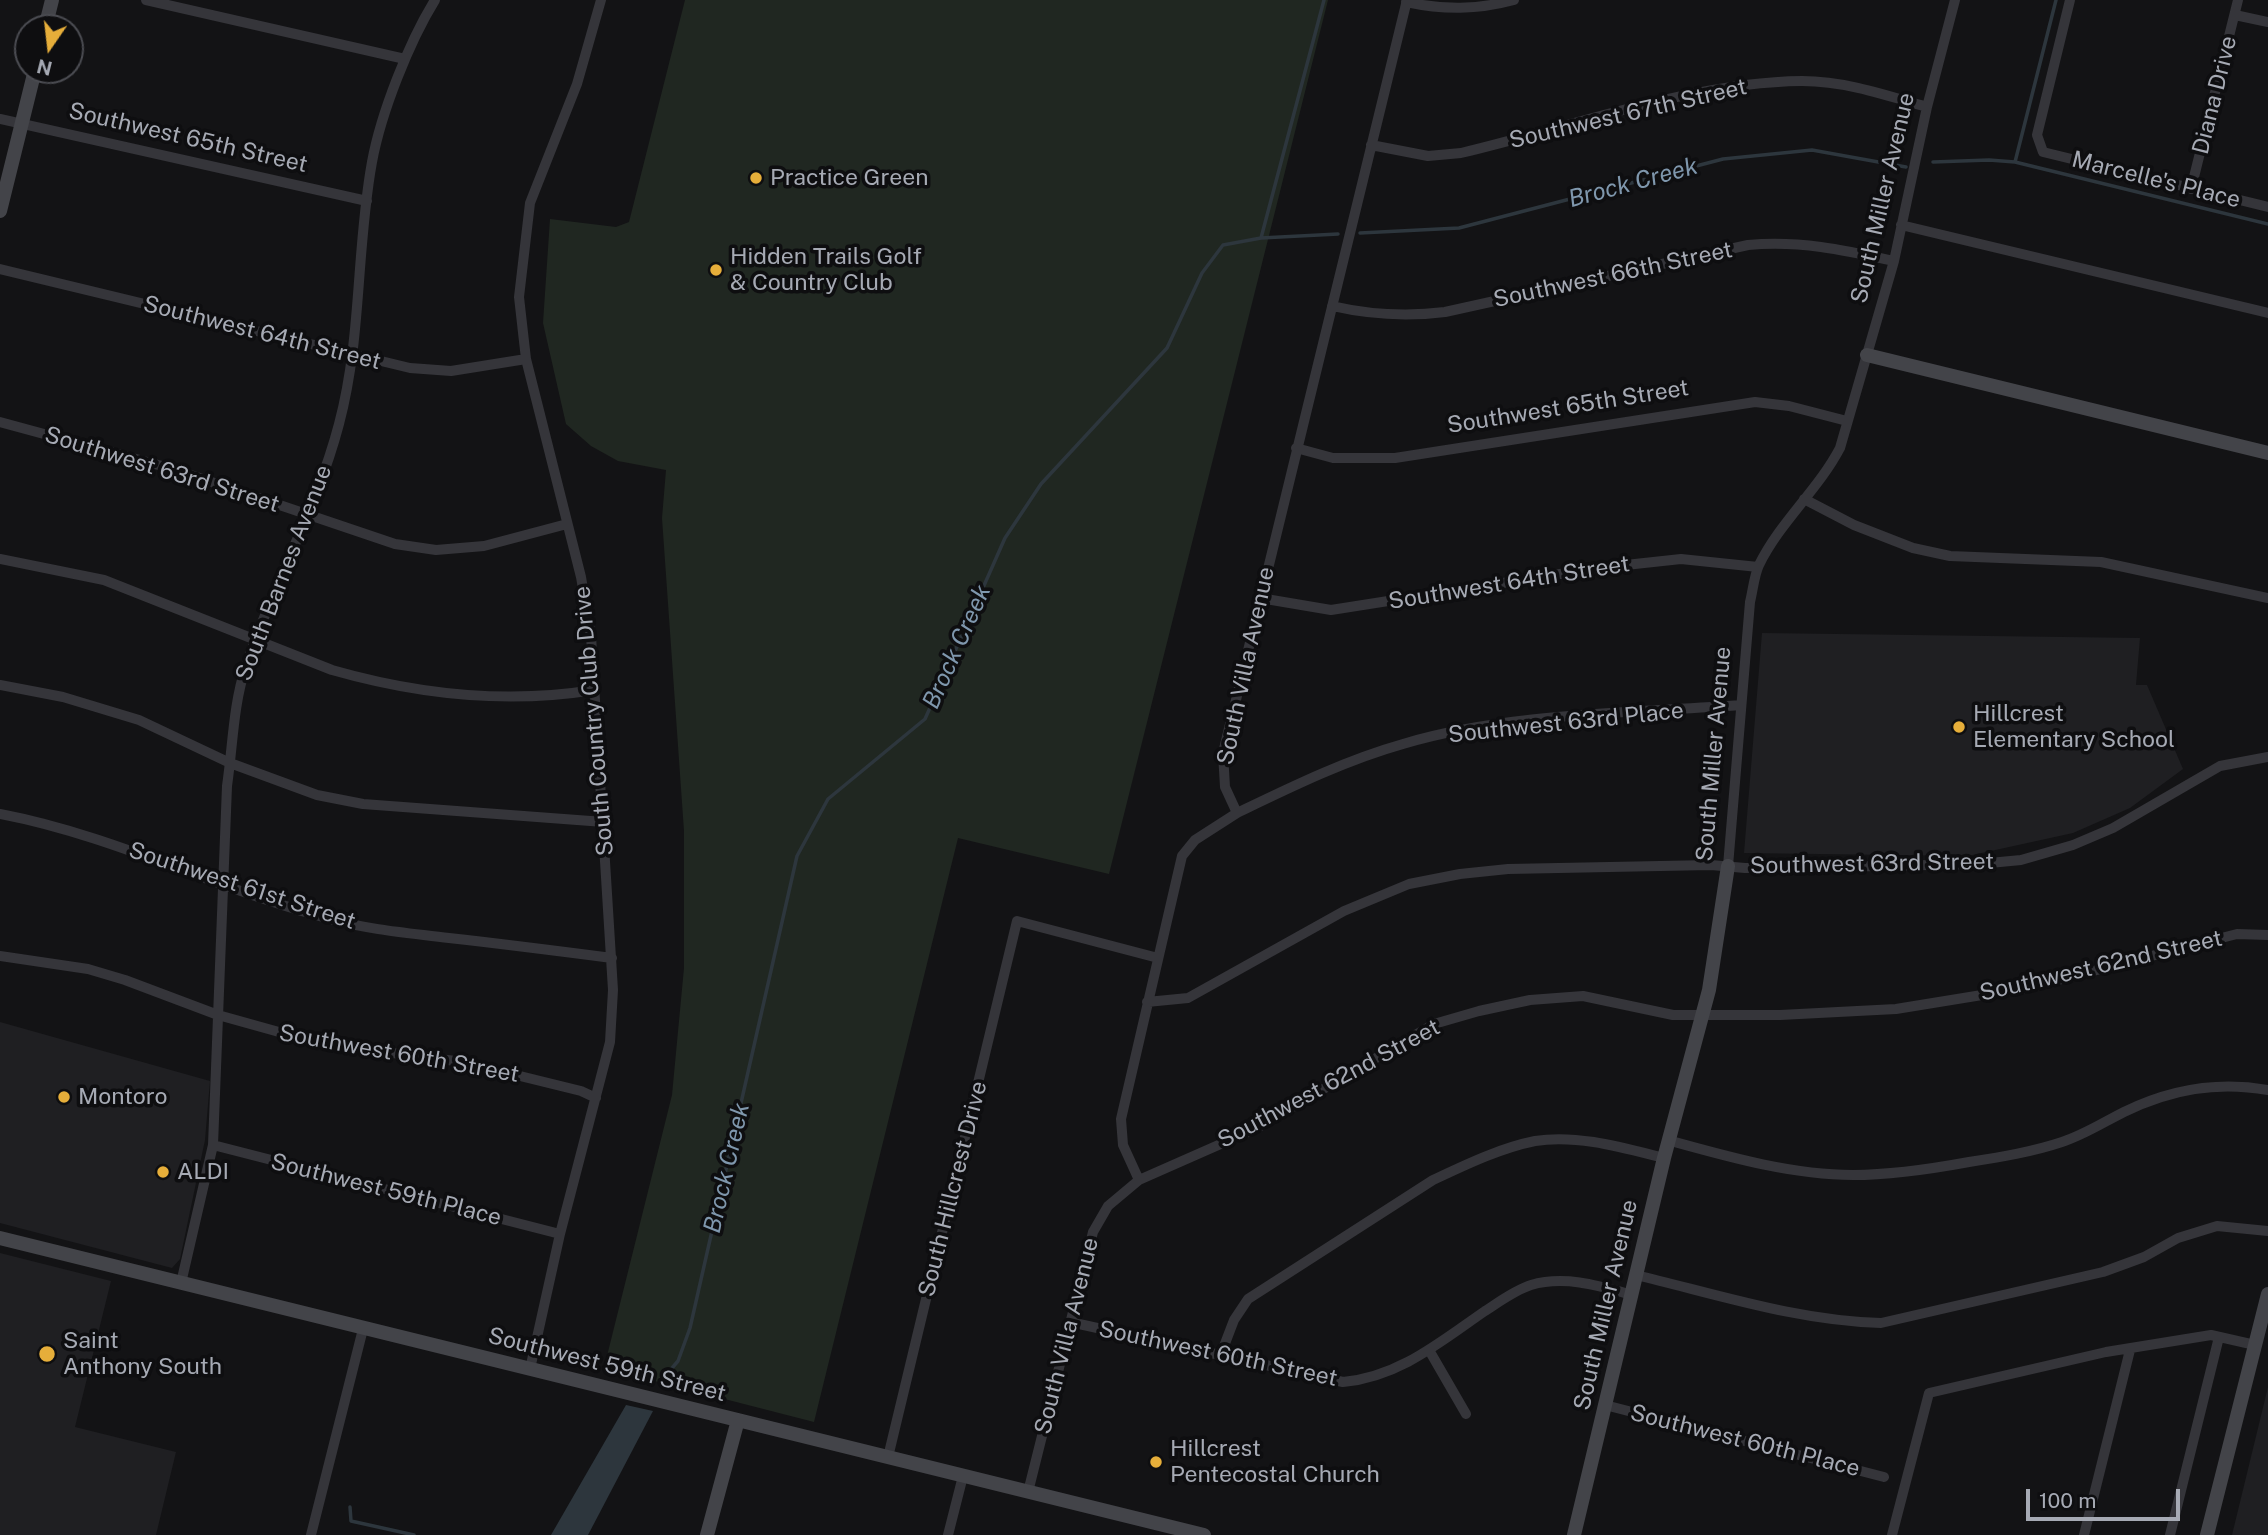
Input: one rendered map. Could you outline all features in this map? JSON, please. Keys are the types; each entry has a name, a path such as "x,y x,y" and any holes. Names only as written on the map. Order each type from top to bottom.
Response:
{"main road":[{"path":"0,211 32,84"},
{"path":"1867,355 2268,453"},
{"name":"South Miller Avenue","path":"1574,1535 1701,1014 1720,930 1728,866"},
{"name":"Southwest 59th Street","path":"0,1238 1204,1535"},
{"path":"2207,1535 2268,1294"},
{"path":"707,1535 738,1420"}],"street":[{"path":"146,0 405,59"},
{"name":"South Barnes Avenue","path":"181,1283 213,1145 230,738 237,700 246,665 309,514 340,424 353,355 372,160 405,59 435,0"},
{"name":"South Country Club Drive","path":"530,1369 560,1234 610,1042 612,958 592,636 581,577 526,359 519,297 530,203 577,84 601,0"},
{"path":"1406,1 1433,8 1465,9 1514,0"},
{"name":"South Miller Avenue","path":"1728,866 1750,602 1758,567 1804,499 1826,474 1840,448 1894,261 1927,107 1955,0"},
{"name":"Marcelle's Place","path":"2070,0 2037,135 2043,152 2268,207"},
{"name":"Diana Drive","path":"2191,189 2238,0"},
{"name":"South Villa Avenue","path":"1237,813 1225,787 1223,753 1406,1"},
{"path":"2235,15 2268,22"},
{"name":"Southwest 67th Street","path":"1371,145 1428,156 1461,153 1665,101 1750,85 1802,81 1848,85 1927,107"},
{"name":"Southwest 65th Street","path":"0,118 367,201"},
{"path":"1901,225 2268,313"},
{"name":"Southwest 66th Street","path":"1332,306 1368,314 1404,317 1445,312 1748,245 1783,242 1822,245 1894,261"},
{"name":"Southwest 64th Street","path":"0,270 410,368 451,371 526,359"},
{"name":"Southwest 65th Street","path":"1296,448 1333,458 1395,458 1755,402 1789,406 1847,421"},
{"name":"Southwest 63rd Street","path":"0,422 123,454 395,544 436,550 484,546 567,524"},
{"path":"1804,499 1854,525 1913,548 1950,556 2102,562 2268,598"},
{"path":"0,559 104,580 332,670 369,681 435,692 561,695 594,690"},
{"name":"Southwest 64th Street","path":"1261,597 1331,610 1598,568 1681,559 1758,567"},
{"path":"0,685 63,697 139,720 230,763 317,794 363,804 604,822"},
{"name":"Southwest 63rd Place","path":"1237,813 1316,776 1406,743 1504,725 1741,705"},
{"name":"Southwest 63rd Street","path":"1147,1002 1188,999 1343,911 1409,884 1460,874 1508,869 1979,864 2021,860 2073,845 2113,828 2220,766 2268,757"},
{"path":"1139,1180 1123,1145 1121,1119 1182,856 1195,839 1237,813"},
{"name":"Southwest 61st Street","path":"0,814 48,823 99,838 333,920 381,929 612,958"},
{"name":"South Hillcrest Drive","path":"888,1457 1017,921 1158,958"},
{"name":"Southwest 62nd Street","path":"1139,1180 1268,1122 1434,1024 1479,1011 1530,1000 1583,996 1673,1015 1780,1015 1896,1009 2031,987 2237,934 2268,935"},
{"name":"Southwest 60th Street","path":"0,956 88,969 218,1015 322,1044 488,1067 582,1091 596,1098"},
{"path":"1671,1141 1726,1156 1813,1172 1890,1174 2025,1153 2066,1141 2128,1110 2170,1094 2202,1086 2241,1085 2268,1090"},
{"path":"1221,1354 1229,1330 1248,1299 1433,1180 1457,1169 1537,1141 1581,1141 1664,1158"},
{"name":"Southwest 59th Place","path":"213,1145 560,1234"},
{"name":"South Villa Avenue","path":"1027,1492 1088,1249 1100,1218 1119,1195 1139,1180"},
{"path":"1636,1275 1812,1317 1844,1322 1881,1322 2103,1272 2144,1257 2179,1238 2217,1226 2268,1231"},
{"name":"Southwest 60th Street","path":"1070,1322 1343,1382 1365,1380 1404,1367 1504,1298 1532,1284 1588,1282 1632,1295"},
{"path":"311,1535 363,1329"},
{"path":"1892,1535 1929,1393 2211,1335 2255,1345"},
{"path":"2170,1535 2218,1337"},
{"path":"1429,1350 1466,1414"},
{"path":"2084,1535 2130,1350"},
{"name":"Southwest 60th Place","path":"1605,1405 1884,1477"},
{"path":"948,1535 962,1476"}],"shaded area":[{"name":"Hidden Trails Golf & Country Club","path":"685,0 1328,0 1109,874 958,838 814,1422 604,1368 672,1095 684,968 684,831 662,518 666,470 618,461 591,446 566,424 543,323 550,219 616,227 629,222"},
{"name":"Hillcrest Elementary School","path":"1762,633 2140,638 2136,685 2147,685 2183,769 2130,808 2073,833 1968,856 1744,853"},
{"path":"0,1022 210,1081 205,1140 180,1259 172,1268 0,1223"},
{"name":"Saint Anthony South","path":"0,1253 111,1281 75,1427 176,1452 156,1535 0,1535"},
{"path":"2268,1387 2268,1535 2232,1535"},
{"path":"626,1405 653,1411 588,1535 551,1535"}],"waterway":[{"path":"1261,238 1324,0"},
{"name":"Brock Creek","path":"2015,162 2056,0"},
{"name":"Brock Creek","path":"1360,233 1459,228 1723,159 1812,150 1906,167"},
{"path":"1933,162 2015,162 2268,224"},
{"name":"Brock Creek","path":"661,1381 678,1361 690,1328 797,856 828,799 925,719 1005,538 1041,484 1167,348 1202,273 1223,245 1261,238 1338,234"},
{"path":"350,1507 351,1521 414,1535"}],"place":[{"name":"Practice Green","path":"756,178"},
{"name":"Hidden Trails Golf & Country Club","path":"716,270"},
{"name":"Hillcrest Elementary School","path":"1959,727"},
{"name":"Montoro","path":"64,1097"},
{"name":"ALDI","path":"163,1172"},
{"name":"Saint Anthony South","path":"47,1354"},
{"name":"Hillcrest Pentecostal Church","path":"1156,1462"}]}
